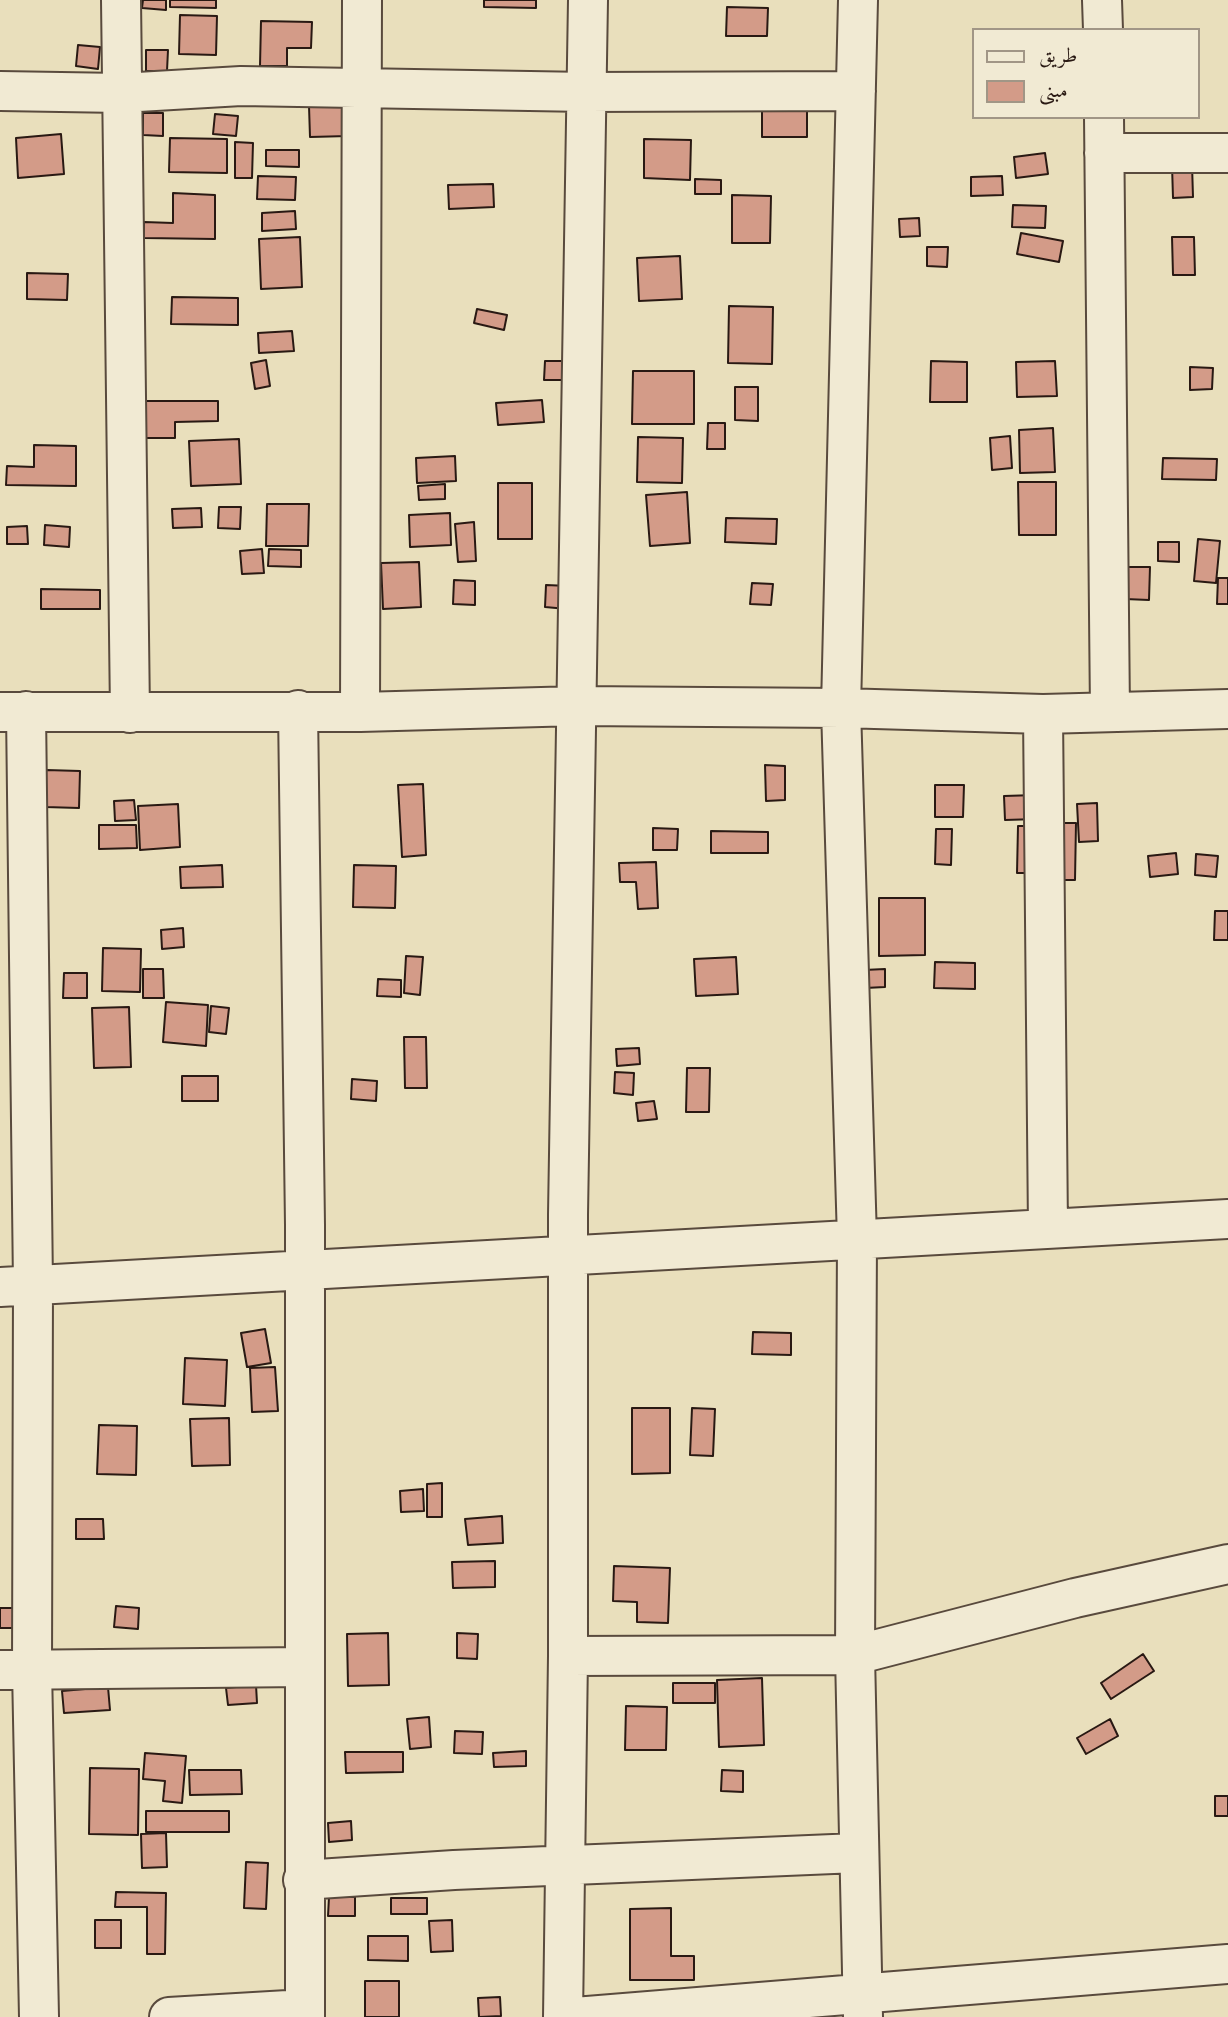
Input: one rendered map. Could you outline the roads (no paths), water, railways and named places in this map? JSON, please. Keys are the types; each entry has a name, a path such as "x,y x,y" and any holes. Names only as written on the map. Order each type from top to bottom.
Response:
{"street":[{"path":"121,0 130,713"},
{"path":"360,712 362,0"},
{"path":"563,2017 568,1656 567,1256 588,0"},
{"path":"858,0 841,708 857,1240 855,1655 857,1853 863,2006"},
{"path":"1102,0 1102,28"},
{"path":"0,91 121,93 241,86 587,92 856,91"},
{"path":"1110,712 1104,135 1228,153"},
{"path":"39,2017 16,1669 13,712 360,712 578,706 841,708 1043,714 1228,709"},
{"path":"169,2017 305,2013 305,1270 298,710"},
{"path":"1043,714 1048,1229"},
{"path":"16,1286 1228,1219"},
{"path":"568,1656 855,1655 1075,1598 1228,1564"},
{"path":"16,1669 304,1667"},
{"path":"303,1880 857,1853"},
{"path":"575,2017 863,2006 1228,1964"}]}
